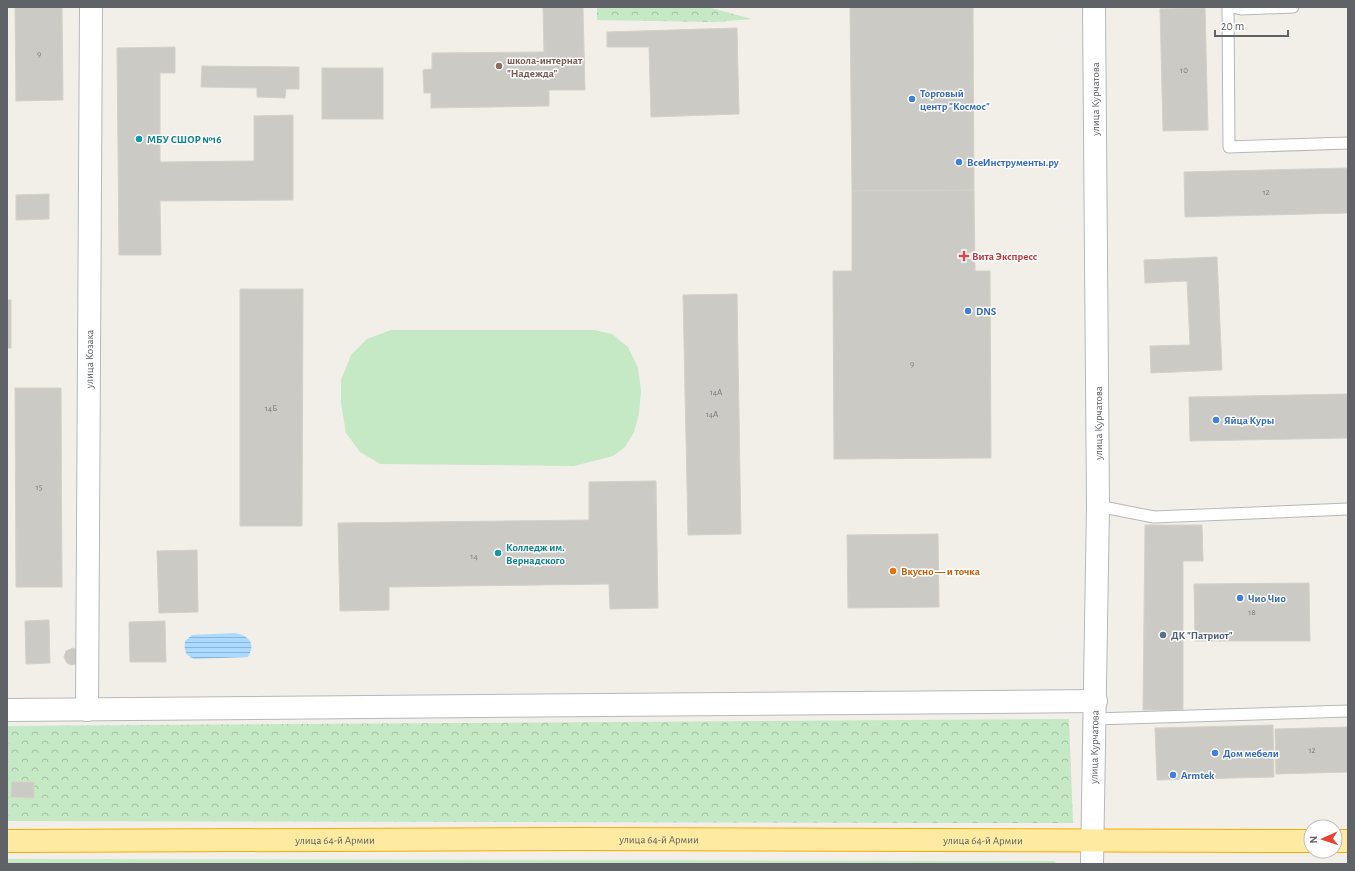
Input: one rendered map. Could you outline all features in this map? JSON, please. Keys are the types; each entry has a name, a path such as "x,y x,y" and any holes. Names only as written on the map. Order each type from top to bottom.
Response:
{"highway":[{"name":"улица 64-й Армии","path":"7,841 1303,841"}],"street":[{"name":"улица Козака","path":"87,710 91,7"},
{"name":"улица Курчатова","path":"1092,864 1098,506 1094,7"},
{"path":"7,710 1095,710"}],"lane":[{"path":"1228,7 1229,147 1348,143"},
{"path":"1233,7 1241,9 1293,7"},
{"path":"1098,506 1154,517 1348,509"},
{"path":"1095,710 1348,711"}],"green space":[{"path":"597,7 707,7 752,19 715,22 597,20"},
{"path":"391,330 594,330 612,334 628,347 638,368 641,390 639,414 634,432 625,447 613,456 574,466 380,464 360,452 346,433 341,403 341,380 351,355 367,339"},
{"path":"1069,719 1073,823 7,821 7,726"},
{"path":"7,859 1054,861 1057,864 7,864"}],"water":[{"path":"235,633 244,636 250,641 251,648 248,657 194,659 186,652 185,641 192,635"}],"building":[{"path":"15,7 62,7 63,100 16,101"},
{"path":"543,7 583,7 585,90 549,90 549,106 431,108 431,93 424,93 423,70 432,69 432,53 544,52"},
{"name":"Торговый центр \"Космос\"","path":"850,7 973,7 974,190 852,191"},
{"path":"1205,8 1208,130 1163,131 1160,9"},
{"path":"737,28 739,114 651,117 649,47 607,47 607,32"},
{"name":"МБУ СШОР №16","path":"175,47 175,73 160,73 160,162 254,161 254,116 293,115 293,200 160,201 161,255 119,255 117,48"},
{"path":"202,66 299,67 299,89 286,89 285,98 257,97 257,88 201,87"},
{"path":"322,68 383,68 383,119 322,119"},
{"path":"1348,168 1348,213 1185,217 1184,172"},
{"path":"974,190 975,271 990,271 991,458 834,459 833,271 852,271 852,191"},
{"path":"49,194 49,219 16,220 16,195"},
{"path":"1217,257 1222,370 1151,373 1150,346 1190,345 1187,281 1145,283 1144,260"},
{"path":"240,289 303,289 302,526 240,526"},
{"path":"737,294 741,534 688,535 683,295"},
{"path":"7,300 11,300 11,348 7,348"},
{"path":"15,388 61,388 62,587 16,587"},
{"path":"1348,394 1348,438 1190,441 1189,397"},
{"name":"Колледж им. Вернадского","path":"656,481 658,608 610,609 609,584 389,587 389,610 340,611 338,523 589,520 589,482"},
{"name":"ДК \"Патриот\"","path":"1145,525 1202,525 1203,561 1183,561 1183,710 1143,710"},
{"name":"Вкусно — и точка","path":"938,534 939,607 848,608 847,535"},
{"path":"197,550 198,612 159,613 157,551"},
{"path":"1309,583 1310,641 1195,641 1194,584"},
{"path":"49,620 50,663 26,664 25,621"},
{"path":"165,621 166,662 130,662 129,622"},
{"path":"73,648 78,650 78,664 71,665 67,663 64,657 66,651"},
{"name":"Дом мебели","path":"1273,725 1274,777 1157,780 1155,728"},
{"path":"1348,727 1348,772 1276,774 1275,729"},
{"path":"12,782 34,782 34,798 11,797"}],"place":[{"name":"школа-интернат \"Надежда\"","path":"499,66"},
{"name":"Торговый центр \"Космос\"","path":"912,99"},
{"name":"МБУ СШОР №16","path":"139,139"},
{"name":"ВсеИнструменты.ру","path":"959,162"},
{"name":"Вита Экспресс","path":"964,256"},
{"name":"DNS","path":"968,311"},
{"name":"Яйца Куры","path":"1216,420"},
{"name":"Колледж им. Вернадского","path":"498,553"},
{"name":"Вкусно — и точка","path":"893,571"},
{"name":"Чио Чио","path":"1240,598"},
{"name":"ДК \"Патриот\"","path":"1163,635"},
{"name":"Дом мебели","path":"1215,753"},
{"name":"Armtek","path":"1173,775"}]}
